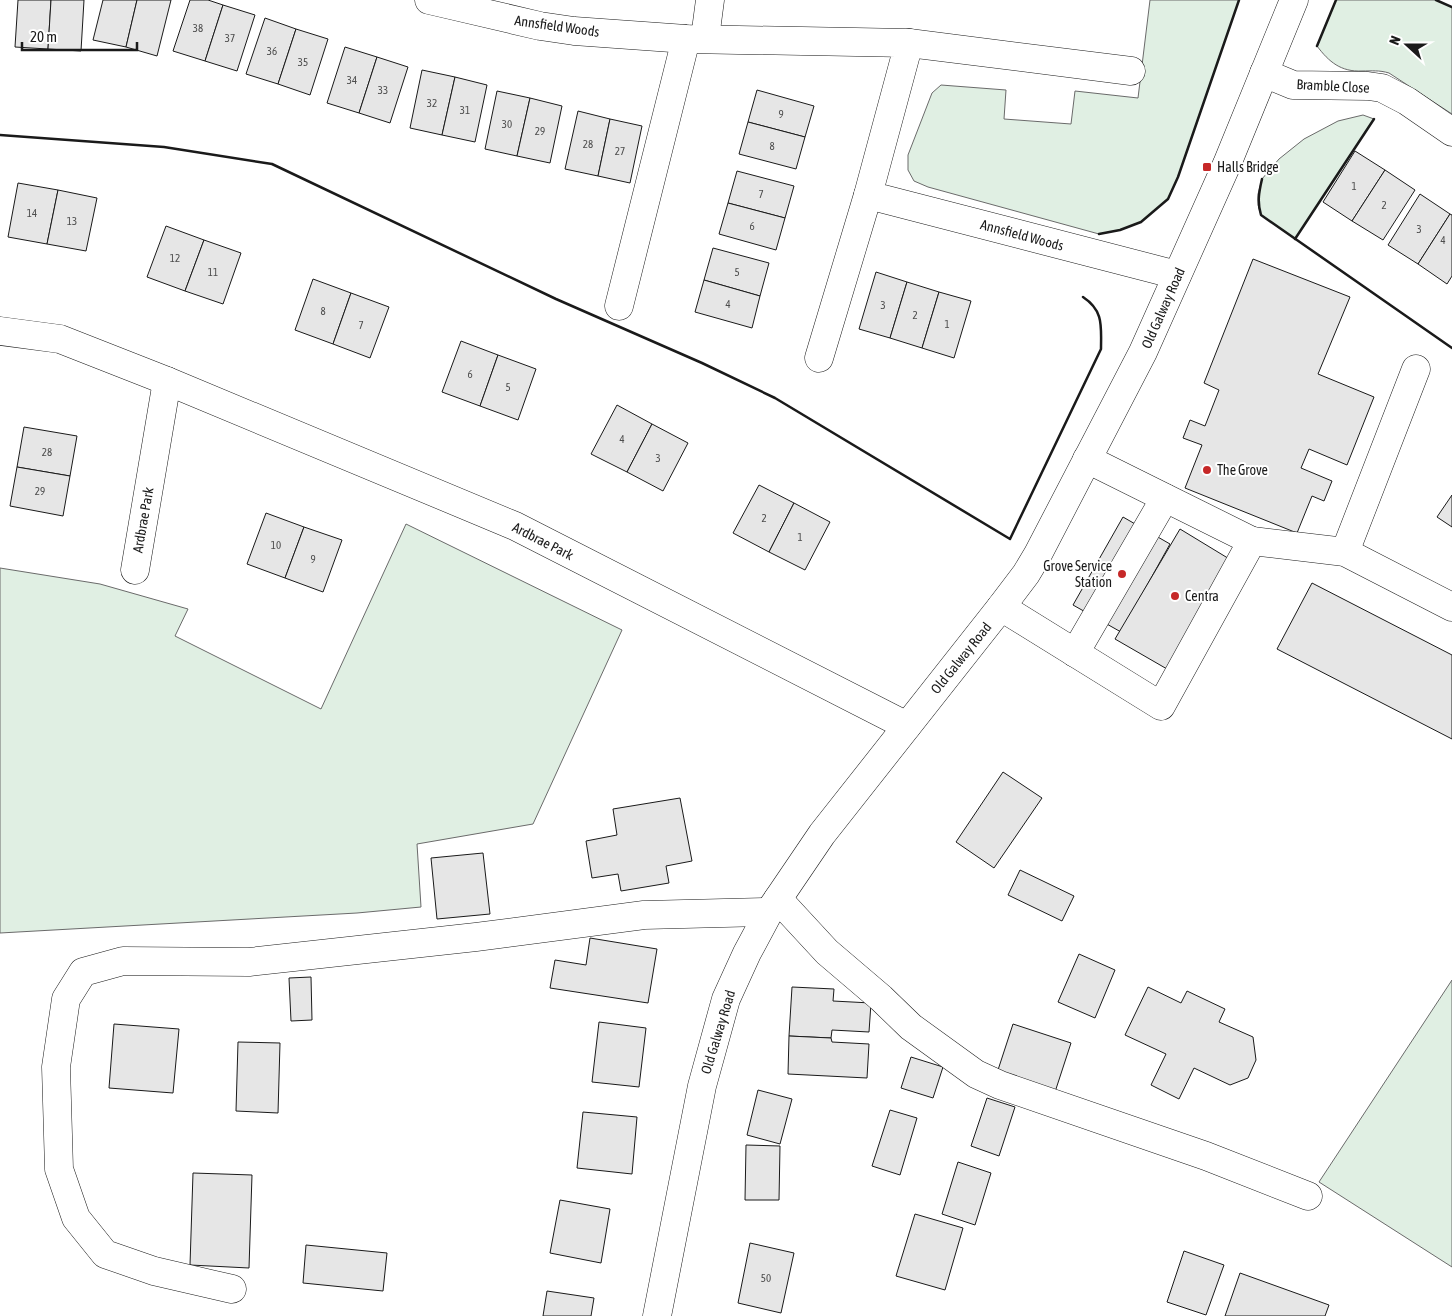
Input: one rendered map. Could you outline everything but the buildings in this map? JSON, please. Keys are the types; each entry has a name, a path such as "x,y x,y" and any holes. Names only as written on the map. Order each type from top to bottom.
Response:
{"street":[{"name":"Annsfield Woods","path":"429,0 540,26 574,31 858,44 909,43 1131,71"},
{"path":"619,306 696,38 710,0"},
{"name":"Old Galway Road","path":"657,1316 687,1159 710,1054 726,999 773,905 822,834 1002,607 1038,554 1144,352 1228,164 1294,0"},
{"path":"819,358 868,195 909,43"},
{"name":"Bramble Close","path":"1264,73 1293,85 1368,86 1382,88 1407,101 1452,132"},
{"name":"Annsfield Woods","path":"868,195 1177,275"},
{"name":"Ardbrae Park","path":"0,331 60,339 167,381 515,526 907,726"},
{"path":"1345,552 1416,369"},
{"name":"Ardbrae Park","path":"135,570 167,381"},
{"path":"1087,459 1252,542 1345,552 1452,607"},
{"path":"1075,653 1165,498"},
{"path":"1002,607 1161,706 1252,542"},
{"path":"232,1289 154,1272 105,1254 76,1218 59,1169 56,1067 66,1000 83,972 123,961 249,962 476,937 644,915 773,905 881,998 911,1027 976,1074 1000,1085 1206,1156 1308,1196"}],"green space":[{"path":"1150,0 1239,0 1178,177 1168,199 1141,222 1120,230 1099,234 928,187 914,181 908,170 908,155 932,93 941,85 1006,90 1004,119 1071,124 1075,91 1138,98"},
{"path":"1336,0 1436,0 1452,7 1452,114 1389,73 1348,70 1336,65 1326,57 1317,46"},
{"path":"1363,115 1374,119 1295,239 1261,215 1258,205 1258,194 1262,179 1279,159 1304,139 1338,121"},
{"path":"406,524 622,630 533,824 417,844 421,907 357,913 0,933 0,568 100,584 188,609 175,636 321,709"},
{"path":"1452,980 1452,1267 1319,1182"}],"wall":[{"path":"1099,234 1120,230 1141,222 1168,199 1178,177 1239,0"},
{"path":"1317,46 1336,0"},
{"path":"1436,0 1452,7"},
{"path":"1295,239 1374,119"},
{"path":"0,135 164,147 272,164 556,299 702,363 775,398 1010,539 1101,349 1101,326 1098,314 1090,302 1083,297"},
{"path":"1262,179 1259,197 1261,215 1452,348"}],"place":[{"name":"Halls Bridge","path":"1207,167"},
{"name":"The Grove","path":"1207,470"},
{"name":"Grove Service Station","path":"1122,574"},
{"name":"Centra","path":"1175,596"}]}
